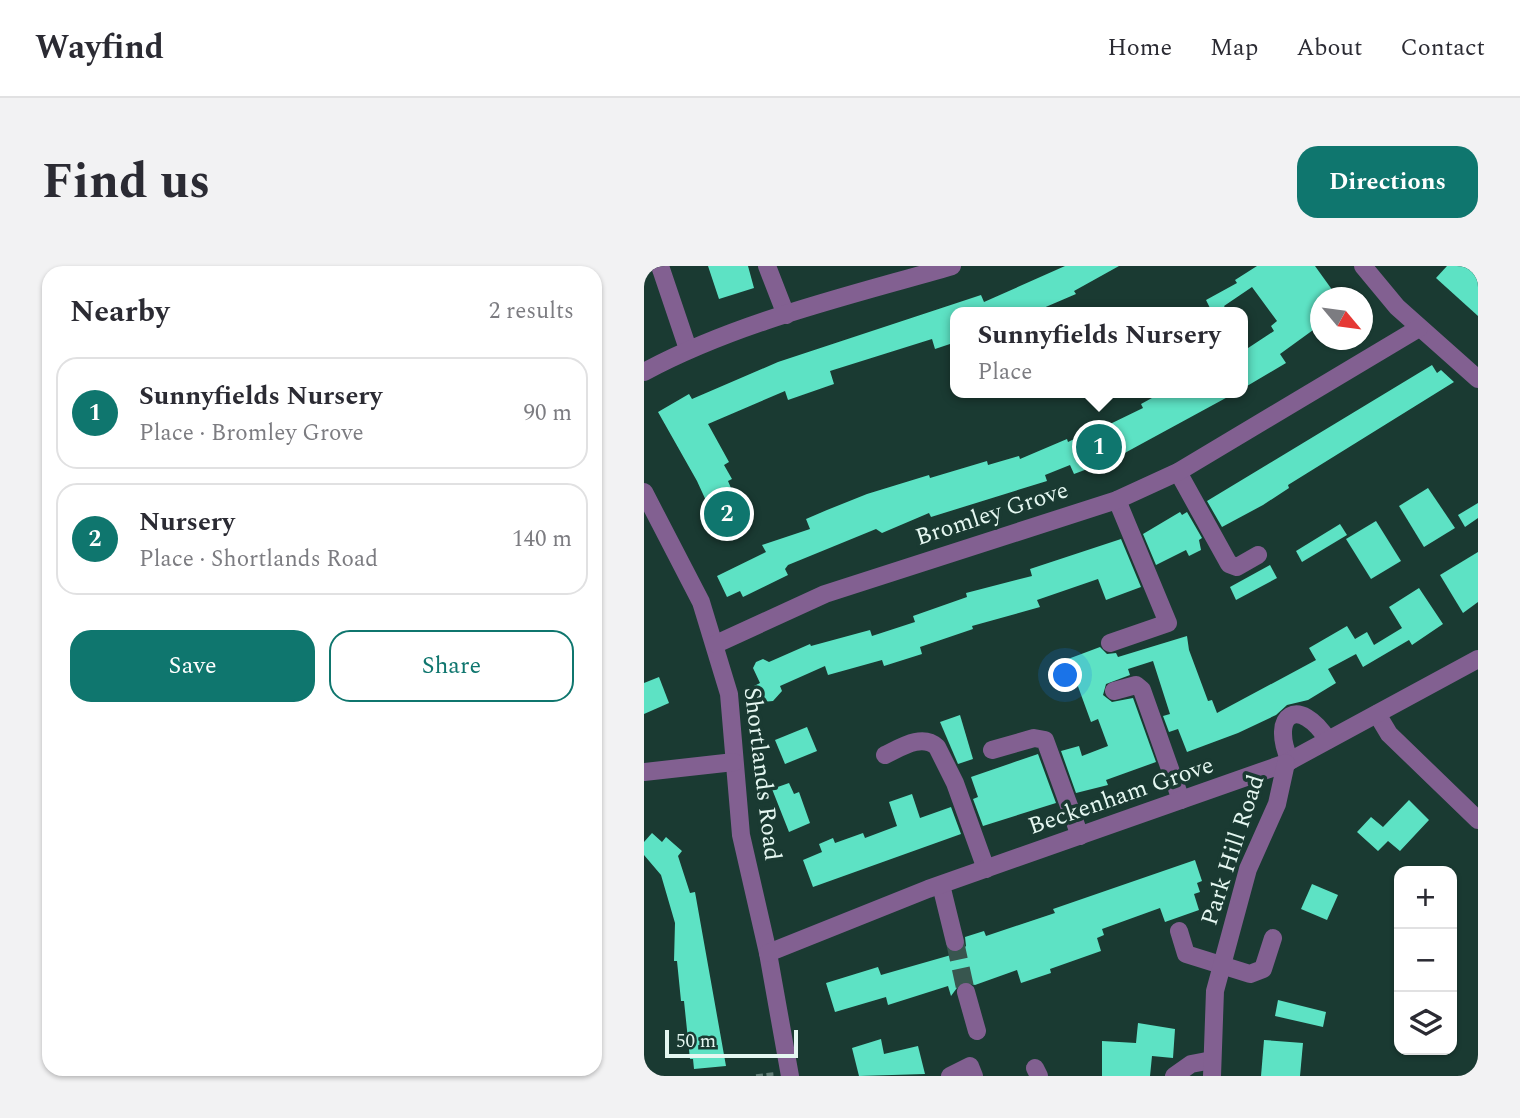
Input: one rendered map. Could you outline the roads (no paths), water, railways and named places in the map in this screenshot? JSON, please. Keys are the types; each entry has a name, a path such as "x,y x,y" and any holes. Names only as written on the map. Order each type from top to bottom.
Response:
{"street":[{"path":"660,266 688,349"},
{"path":"786,315 768,269 787,266"},
{"path":"644,372 688,349 909,272 952,266"},
{"path":"1363,266 1419,328 1478,379"},
{"name":"Bromley Grove","path":"716,644 825,594 1117,500 1178,472 1419,328"},
{"path":"1178,472 1229,564 1237,568 1258,555"},
{"name":"Shortlands Road","path":"644,492 701,602 716,644 729,694 741,835 768,953 790,1076"},
{"path":"1110,643 1168,623 1117,500"},
{"name":"Beckenham Grove","path":"768,953 941,885 1288,762 1377,714 1475,667"},
{"path":"1114,691 1129,685 1142,690 1181,800"},
{"path":"1288,762 1281,730 1288,719 1302,714 1308,715 1328,740"},
{"path":"1377,714 1389,734 1478,820"},
{"path":"992,750 1034,738 1045,740 1080,836"},
{"path":"885,755 918,741 933,743 937,747 955,783 986,869"},
{"path":"644,772 734,762"},
{"name":"Park Hill Road","path":"1212,1068 1215,991 1248,869 1277,804 1288,762"},
{"path":"941,885 955,942"},
{"path":"1179,930 1186,954 1250,974 1259,973 1266,964 1273,939"},
{"path":"966,992 977,1031"},
{"path":"1174,1076 1191,1064 1212,1068"},
{"path":"950,1076 970,1066 974,1076"}],"tunnel":[{"path":"955,942 966,992"}],"place":[{"name":"Sunnyfields Nursery","path":"1099,447"},
{"name":"Nursery","path":"727,514"}]}
